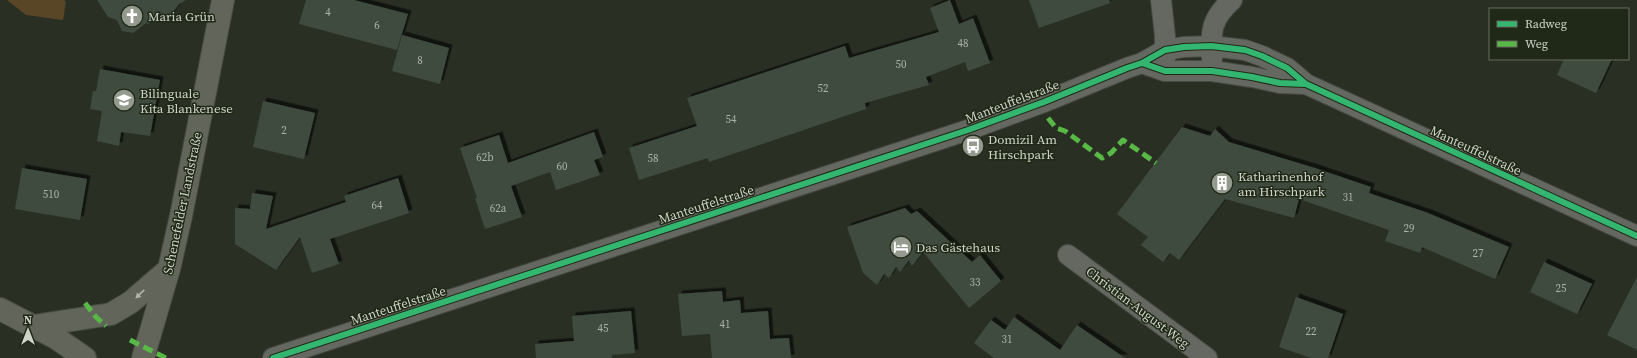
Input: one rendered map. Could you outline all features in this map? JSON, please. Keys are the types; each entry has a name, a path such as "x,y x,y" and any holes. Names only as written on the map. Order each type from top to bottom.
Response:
{"main road":[{"name":"Schenefelder Landstraße","path":"143,358 169,269 223,0"},
{"path":"34,326 111,314 131,302 169,269"},
{"path":"0,309 56,338 85,358"}],"street":[{"path":"1161,0 1165,71"},
{"path":"1212,71 1214,22 1220,11 1232,0"},
{"name":"Manteuffelstraße","path":"273,358 968,130 1142,63 1165,50 1184,47 1212,46 1245,50 1262,56 1287,68 1306,84 1637,236"},
{"name":"Manteuffelstraße","path":"1142,63 1165,71 1212,71 1280,83 1306,84"},
{"name":"Christian-August-Weg","path":"1068,255 1207,358"}],"shaded area":[{"path":"7,0 64,0 66,2 63,20 26,15"}],"building":[{"name":"Maria Grün","path":"97,0 186,0 179,4 169,18 158,17 148,24 146,23 133,33 122,31 117,20 108,17"},
{"path":"306,0 354,0 408,14 397,50 299,24"},
{"path":"950,0 959,24 973,18 990,63 968,71 965,62 926,77 929,85 865,103 866,109 709,162 708,158 639,180 629,148 697,126 687,98 845,46 849,58 939,32 930,8"},
{"path":"1029,0 1109,0 1110,3 1039,28"},
{"path":"402,35 449,48 440,84 392,71"},
{"path":"1564,60 1612,60 1596,93 1557,75"},
{"name":"Bilinguale Kita Blankenese","path":"100,69 160,80 150,136 121,132 119,146 97,141 102,111 90,109 93,91 96,91"},
{"path":"263,101 315,113 304,159 253,147"},
{"name":"Katharinenhof am Hirschpark","path":"1182,127 1210,136 1215,129 1229,142 1371,187 1369,193 1428,213 1509,247 1495,279 1422,247 1420,253 1385,241 1389,230 1299,199 1294,218 1225,199 1179,260 1170,253 1163,262 1141,245 1148,237 1117,214"},
{"path":"594,132 603,157 594,160 600,175 556,190 550,172 511,186 522,217 485,229 475,198 477,198 460,148 499,135 508,163"},
{"path":"22,168 87,179 80,220 15,209"},
{"path":"398,178 409,213 330,239 339,264 312,273 300,237 276,270 235,244 235,208 250,209 252,193 273,196 266,229 346,202 344,196"},
{"name":"Das Gästehaus","path":"905,208 911,214 917,211 972,262 980,255 1001,281 969,308 923,252 912,266 909,260 900,272 896,267 889,278 884,274 877,285 863,273 847,227"},
{"path":"1544,262 1592,284 1577,314 1530,292"},
{"path":"1637,277 1637,350 1607,335"},
{"path":"722,291 723,302 740,300 741,313 768,311 770,339 789,338 791,358 712,358 710,334 682,336 678,294"},
{"path":"1296,297 1343,314 1328,358 1311,358 1279,347"},
{"path":"631,311 635,353 612,355 612,358 536,358 535,344 574,341 572,316"},
{"path":"1014,317 1060,350 1077,325 1125,358 994,358 974,343 991,320 1005,330"}],"marked path":[{"path":"1048,118 1056,128 1065,131 1102,158 1111,153 1123,140 1156,163"},
{"path":"85,303 96,317 106,326"},
{"path":"130,340 166,358"}],"cycle path":[{"path":"273,358 968,130 1142,63 1165,50 1184,47 1211,46 1245,50 1262,56 1287,68 1306,84 1637,236"},
{"path":"1142,63 1165,71 1212,71 1280,83 1306,84"}],"place":[{"name":"Maria Grün","path":"132,16"},
{"name":"Bilinguale Kita Blankenese","path":"124,100"},
{"name":"Domizil Am Hirschpark","path":"973,146"},
{"name":"Katharinenhof am Hirschpark","path":"1222,183"},
{"name":"Das Gästehaus","path":"901,247"}]}
